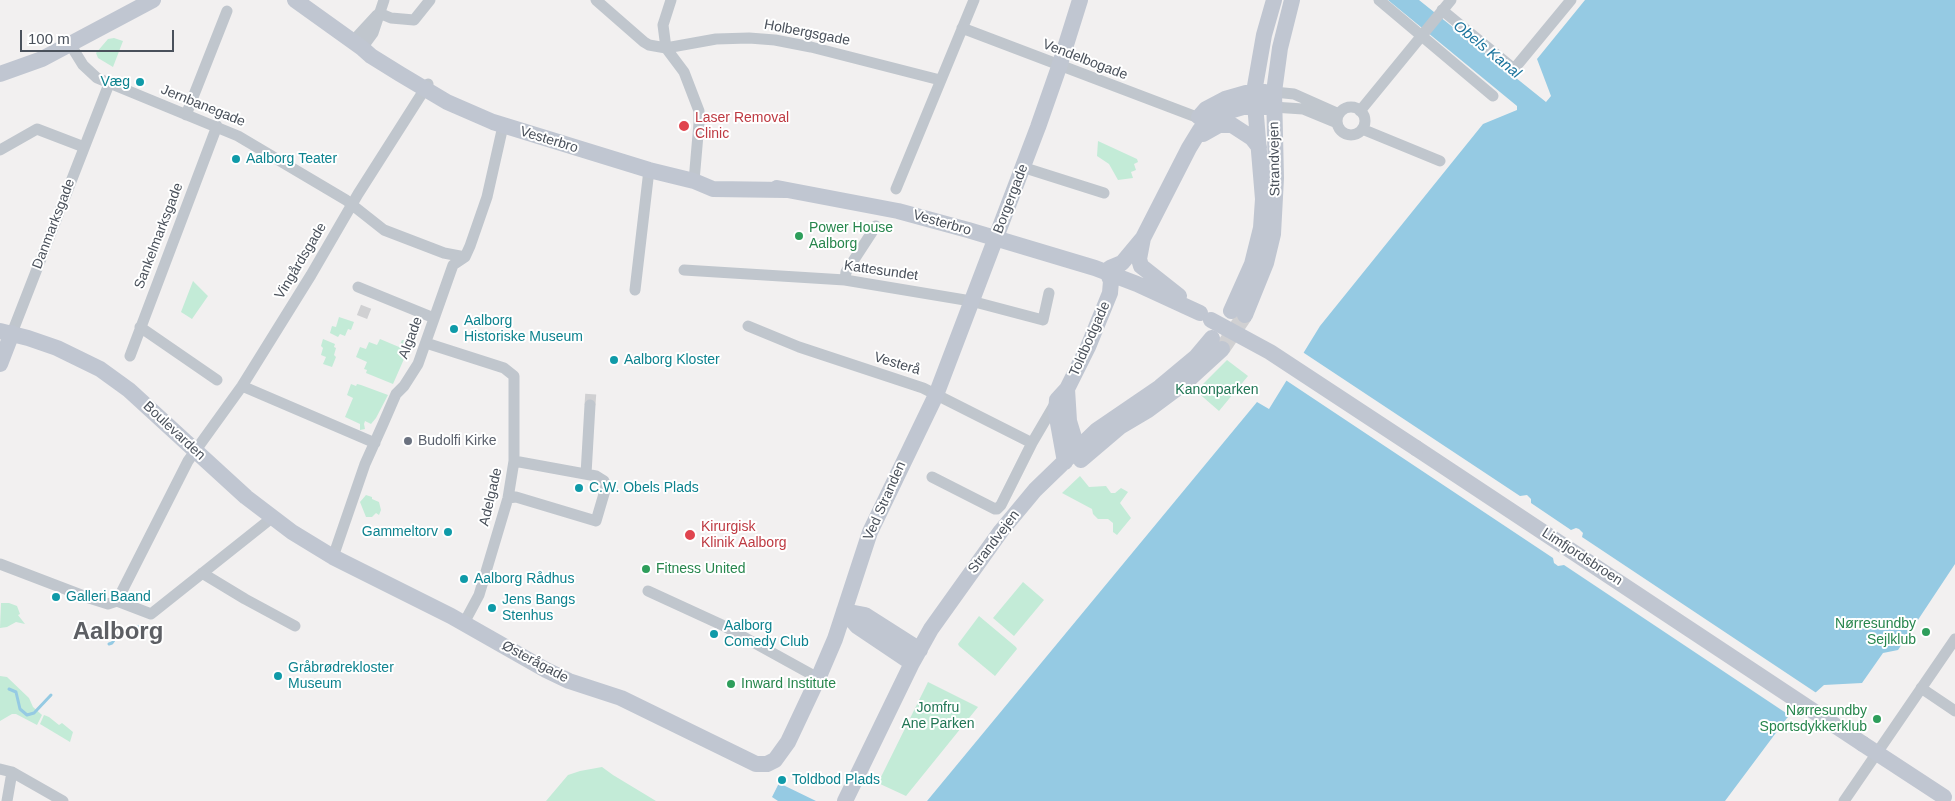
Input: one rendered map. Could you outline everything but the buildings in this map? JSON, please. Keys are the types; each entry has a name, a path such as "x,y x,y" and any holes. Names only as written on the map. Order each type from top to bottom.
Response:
{"street":[{"path":"2,72 42,59 153,0"},
{"name":"Vesterbro","path":"295,0 371,56 427,87 445,93 480,116 503,126 649,170 694,181 714,178 730,179 915,215 1139,279 1206,316"},
{"path":"358,45 373,33 384,0"},
{"path":"379,14 391,18 414,20 430,0"},
{"path":"596,0 644,42 649,45 666,48"},
{"path":"671,0 664,25 666,48 684,72 699,110 700,123 694,181"},
{"path":"896,189 974,0"},
{"name":"Borgergade","path":"936,395 1059,67 1080,0"},
{"name":"Strandvejen","path":"1274,0 1264,35 1255,99 1260,147 1261,228 1238,313 1266,263 1273,234 1276,178 1274,100 1279,57 1292,0"},
{"path":"1379,0 1493,96"},
{"path":"1360,111 1451,0"},
{"path":"1441,12 1514,70 1571,0"},
{"path":"186,115 227,11"},
{"name":"Vendelbogade","path":"962,28 1059,67 1199,118"},
{"name":"Holbergsgade","path":"666,48 716,39 749,38 775,40 812,47 940,80"},
{"name":"Jernbanegade","path":"70,44 86,70 95,77 238,136 353,204 384,230 444,253 465,256"},
{"name":"Danmarksgade","path":"0,364 6,332 109,84"},
{"name":"Vingårdsgade","path":"116,601 188,460 242,386 427,87"},
{"path":"1189,148 1199,118 1206,109 1215,103 1240,94 1255,99 1274,100 1338,118"},
{"path":"1206,316 1141,266 1139,259 1144,238 1200,130 1208,120 1255,99"},
{"path":"1349,108 1360,111 1365,120 1362,129 1355,135 1346,134 1339,127 1338,118 1349,108"},
{"path":"1189,148 1204,134 1219,125 1232,125 1252,138 1260,147"},
{"name":"Sankelmarksgade","path":"130,356 217,126"},
{"name":"Algade","path":"333,557 356,488 396,394 404,386 418,364 453,265 465,256 470,246 487,197 503,126"},
{"path":"1362,129 1440,161"},
{"path":"0,150 37,130 84,147"},
{"path":"1022,167 1104,193"},
{"path":"635,290 649,170"},
{"path":"845,280 846,272 876,226"},
{"path":"1104,270 1122,263 1144,238"},
{"name":"Kattesundet","path":"684,270 845,280 971,301 1043,320 1049,293"},
{"name":"Vesterbro","path":"1104,270 1206,316"},
{"name":"Toldbodgade","path":"1032,444 1088,347 1110,293 1111,281 1104,270"},
{"path":"1088,347 1122,294 1137,284"},
{"path":"358,286 370,297 434,318"},
{"name":"Limfjordsbroen","path":"1206,316 1296,368 1949,801"},
{"name":"Vesterå","path":"748,326 808,350 923,388 1032,444"},
{"path":"140,327 217,380"},
{"name":"Boulevarden","path":"6,332 57,348 100,369 129,390 246,498 311,545 333,557"},
{"name":"Adelgade","path":"426,343 504,368 514,376 514,461 508,498 480,595 464,623"},
{"name":"Strandvejen","path":"845,801 919,658 1008,539 1074,457 1097,430 1160,387 1196,357 1217,343"},
{"path":"242,386 375,443"},
{"path":"1062,394 1056,412 1074,457"},
{"name":"Ved Stranden","path":"771,762 780,755 788,742 818,678 835,639 870,532 936,395"},
{"path":"586,474 590,405"},
{"path":"932,477 997,509 1001,505 1032,444"},
{"path":"508,498 516,497 596,521 606,486 604,481 596,476 514,461"},
{"path":"0,564 108,604 116,601 151,614 273,518"},
{"name":"Østerågade","path":"333,557 464,623 567,680 621,698 756,764 771,762"},
{"path":"202,573 245,600 295,626"},
{"path":"648,591 722,625 818,678"},
{"path":"844,610 857,626 919,658"},
{"path":"1844,801 1955,639"},
{"name":"Strandvejen","path":"854,801 919,658"},
{"path":"1921,688 1955,711"},
{"path":"7,801 6,771 63,801"}],"green space":[{"path":"114,38 123,41 113,67 98,58 96,53 108,39"},
{"path":"1098,141 1137,159 1138,162 1134,164 1136,170 1131,172 1133,178 1118,180 1109,164 1097,156"},
{"path":"193,281 208,296 192,319 181,312"},
{"path":"339,317 354,322 351,330 348,329 345,336 340,334 338,337 330,333 332,326 336,327"},
{"path":"323,339 335,344 334,355 336,357 332,367 323,364 326,357 321,355"},
{"path":"380,339 399,347 402,340 407,341 404,359 393,384 366,373 367,370 364,369 367,362 356,357 360,347 366,349 369,342 377,345"},
{"name":"Kanonparken","path":"1227,360 1248,376 1219,411 1196,391"},
{"path":"351,384 361,385 388,395 371,424 365,421 365,429 360,430 360,424 345,417 353,398 347,395"},
{"path":"1080,476 1089,487 1106,486 1111,493 1115,493 1121,488 1128,492 1120,503 1131,518 1117,535 1113,532 1113,523 1108,519 1098,519 1093,514 1092,509 1062,493"},
{"path":"366,495 379,502 381,510 379,515 376,513 372,517 366,517 360,502"},
{"path":"1023,582 1044,600 1014,636 993,618"},
{"path":"1,603 17,606 20,614 18,615 25,624 16,622 7,627 0,628"},
{"path":"979,616 1017,649 995,676 958,644"},
{"path":"0,676 7,677 29,698 33,707 42,715 37,725 16,714 12,714 0,721"},
{"name":"Jomfru Ane Parken","path":"928,682 978,707 906,796 878,783"},
{"path":"44,715 59,725 62,723 73,732 70,742 40,724"},
{"path":"602,767 656,801 546,801 568,775"}],"water":[{"path":"1388,0 1419,0 1546,102 1551,96 1537,59 1585,0 1955,0 1955,564 1898,650 1883,653 1862,683 1824,685 1787,718 1725,801 927,801 1257,402 1269,409 1320,326 1483,124 1517,110 1517,106"},
{"path":"779,783 816,801 778,801 772,797"}],"pier":[{"path":"1301,351 1520,496 1527,495 1531,499 1531,503 1571,530 1579,529 1583,533 1582,537 1818,694 1792,717 1564,565 1558,566 1554,563 1553,558 1284,379"}],"waterway":[{"path":"109,644 117,636 125,635 128,628 139,627"},
{"path":"9,689 16,692 20,709 27,715 34,713 51,695"}],"tunnel":[{"path":"362,317 368,302"},
{"path":"1222,349 1245,315"},
{"path":"590,405 591,390"}],"place":[{"name":"Væg","path":"140,82"},
{"name":"Laser Removal Clinic","path":"684,126"},
{"name":"Aalborg Teater","path":"236,159"},
{"name":"Power House Aalborg","path":"799,236"},
{"name":"Aalborg Historiske Museum","path":"454,329"},
{"name":"Aalborg Kloster","path":"614,360"},
{"name":"Budolfi Kirke","path":"408,441"},
{"name":"C.W. Obels Plads","path":"579,488"},
{"name":"Gammeltorv","path":"448,532"},
{"name":"Kirurgisk Klinik Aalborg","path":"690,535"},
{"name":"Fitness United","path":"646,569"},
{"name":"Aalborg Rådhus","path":"464,579"},
{"name":"Galleri Baand","path":"56,597"},
{"name":"Jens Bangs Stenhus","path":"492,608"},
{"name":"Nørresundby Sejlklub","path":"1926,632"},
{"name":"Aalborg Comedy Club","path":"714,634"},
{"name":"Gråbrødrekloster Museum","path":"278,676"},
{"name":"Inward Institute","path":"731,684"},
{"name":"Nørresundby Sportsdykkerklub","path":"1877,719"},
{"name":"Toldbod Plads","path":"782,780"}],"district":[{"name":"Aalborg","path":"118,632"}],"water label":[{"name":"Obels Kanal","path":"1487,50"}]}
